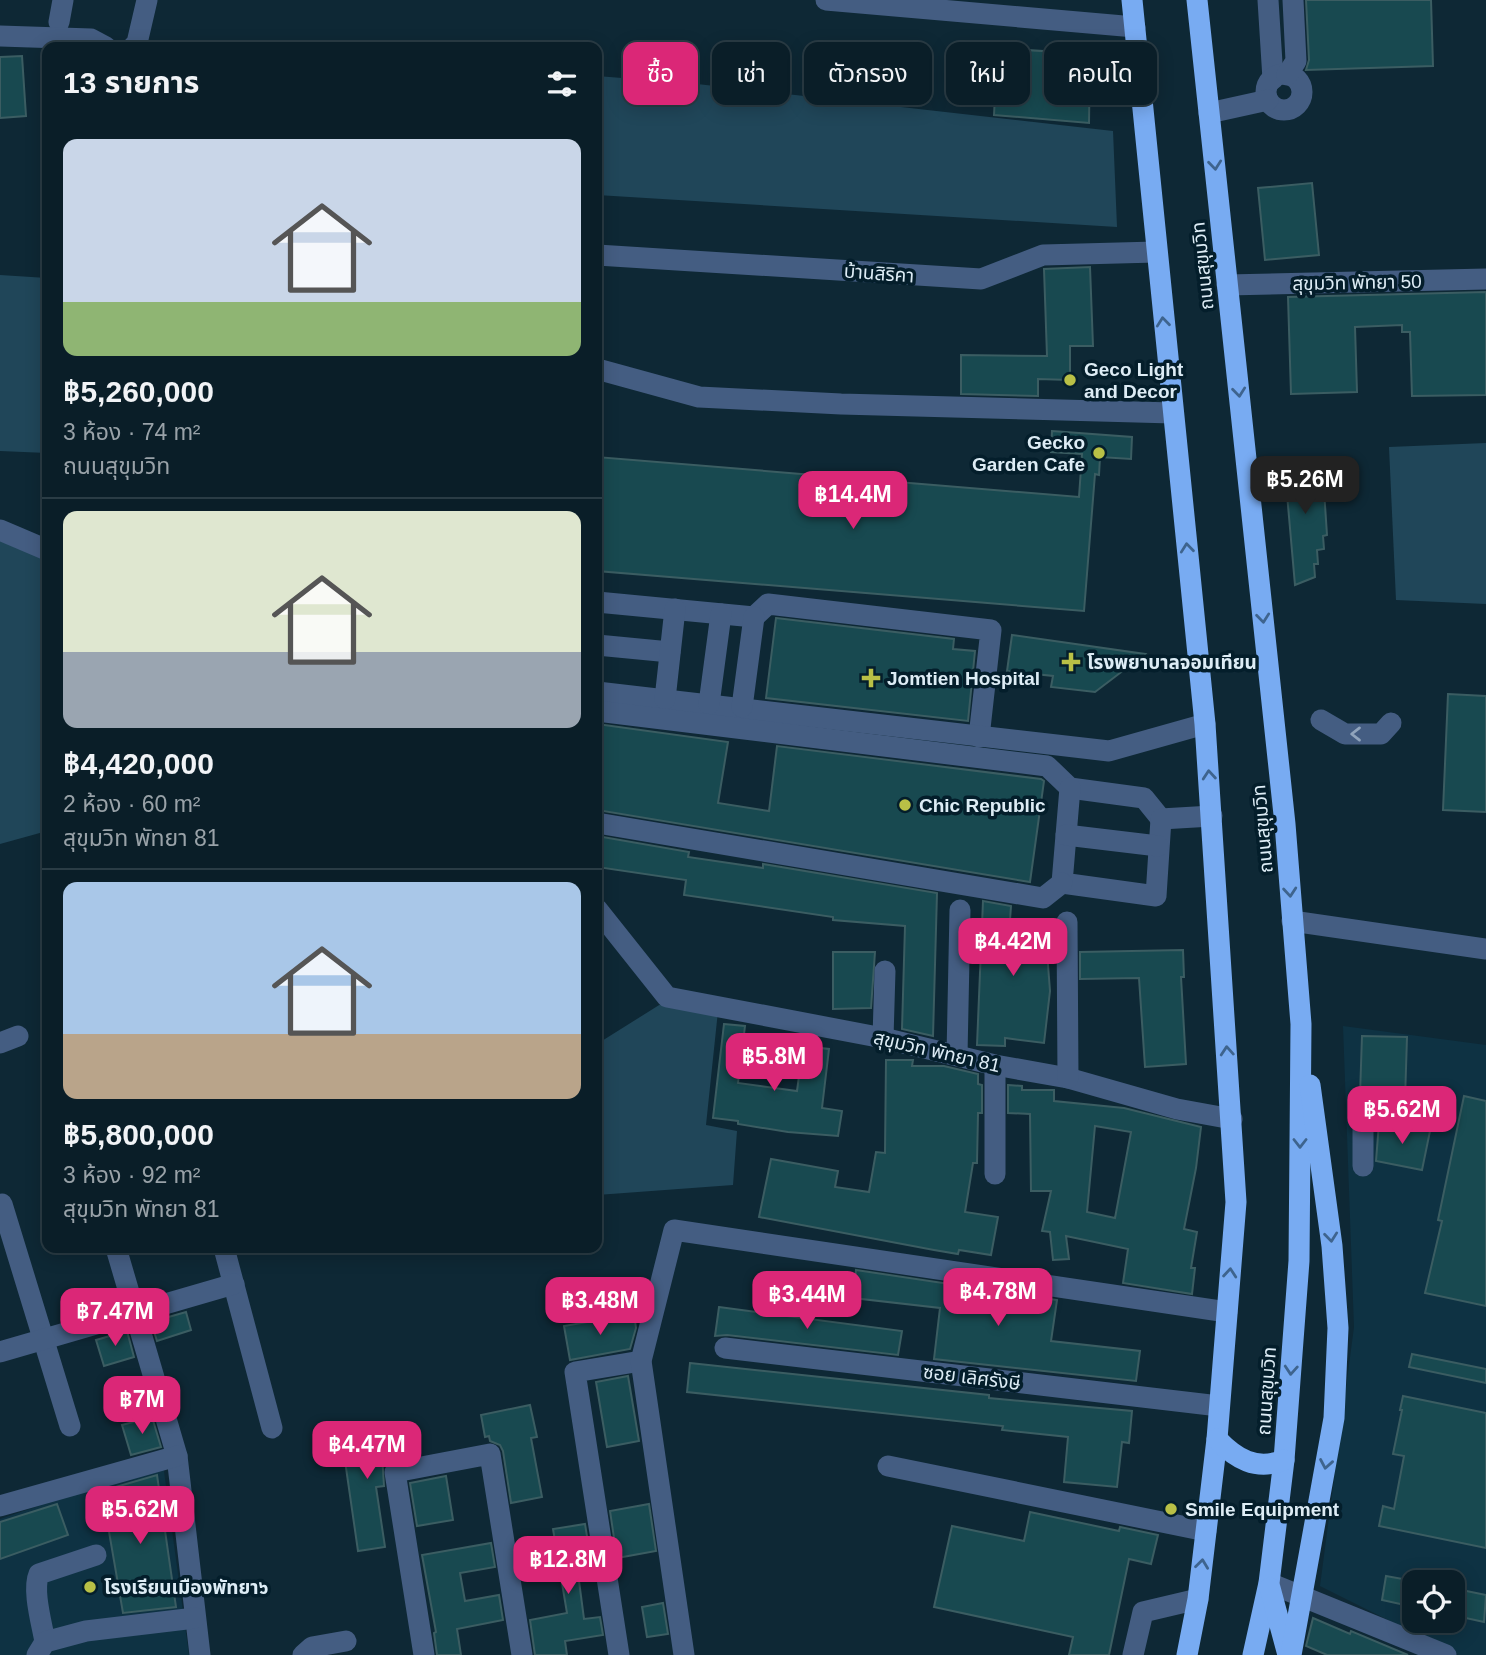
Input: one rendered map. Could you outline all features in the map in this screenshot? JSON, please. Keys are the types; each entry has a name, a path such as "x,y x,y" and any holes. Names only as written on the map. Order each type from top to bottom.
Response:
{"highway":[{"path":"1132,0 1205,724 1236,1202 1217,1439 1198,1599 1187,1655"},
{"name":"ถนนสุขุมวิท","path":"1197,0 1285,824 1301,1024 1299,1261 1284,1460 1269,1583 1253,1655"},
{"path":"1290,1655 1303,1597 1334,1418 1338,1328 1321,1157 1301,1024"},
{"path":"1217,1439 1232,1454 1244,1461 1273,1464 1284,1460"},
{"path":"1269,1583 1290,1655"}],"street":[{"path":"59,22 63,0"},
{"path":"137,42 147,0"},
{"path":"826,0 1135,27"},
{"path":"1268,0 1280,77"},
{"path":"1280,77 1297,79 1300,84 1300,101 1286,110 1274,107 1266,92 1280,77 1296,61 1293,0"},
{"path":"0,36 90,39 96,42"},
{"path":"1209,113 1268,100"},
{"name":"บ้านสิริคา","path":"602,255 981,279 1043,255 1156,252"},
{"name":"สุขุมวิท พัทยา 50","path":"1227,285 1486,279"},
{"path":"602,370 699,397 841,404 1172,413"},
{"path":"0,530 42,548"},
{"path":"602,602 754,617"},
{"path":"742,707 754,617 768,604 991,630 979,737"},
{"path":"665,699 675,609"},
{"path":"709,704 721,614"},
{"path":"602,645 670,652"},
{"path":"602,693 1109,751 1205,724"},
{"path":"602,712 1047,766 1070,788 1144,798 1161,819 1156,896 1062,883 1042,898 602,824"},
{"path":"1321,720 1345,734 1381,734 1391,723"},
{"path":"1062,883 1070,788"},
{"path":"1161,819 1212,816"},
{"path":"1066,835 1158,846"},
{"path":"957,1055 960,910"},
{"name":"สุขุมวิท พัทยา 81","path":"602,915 667,997 883,1038 995,1065 1068,1077 1177,1109 1232,1119"},
{"path":"1293,921 1486,948"},
{"path":"1068,922 1068,1077"},
{"path":"883,1038 885,971"},
{"path":"995,1065 995,1174"},
{"path":"1363,1166 1363,1107 1444,1120"},
{"path":"2,1204 70,1426"},
{"path":"684,1655 641,1361 674,1230 1227,1312"},
{"path":"117,1253 177,1456 200,1655"},
{"path":"225,1253 272,1428"},
{"path":"0,1352 234,1284"},
{"name":"ซอย เลิศรังษี","path":"725,1348 1219,1406"},
{"path":"619,1655 575,1372 641,1361"},
{"path":"424,1655 395,1472 490,1454 522,1655"},
{"path":"0,1506 177,1456"},
{"path":"888,1466 1206,1531"},
{"path":"96,1555 39,1574 36,1581 41,1649 86,1631 195,1618"},
{"path":"1269,1583 1446,1655"},
{"path":"1133,1655 1143,1612 1198,1599"},
{"path":"303,1655 312,1647 346,1641"}],"shaded area":[{"path":"602,76 623,78 623,105 698,105 698,84 712,86 712,105 790,105 790,95 804,96 804,105 883,105 1113,131 1117,227 602,195"},
{"path":"0,275 42,278 42,453 0,451"},
{"path":"1486,443 1486,604 1396,600 1389,447"},
{"path":"0,538 42,557 42,832 0,844"},
{"path":"664,1002 718,1011 706,1125 737,1131 733,1185 602,1195 602,1041"},
{"path":"1343,1026 1486,1045 1486,1655 1458,1655 1414,1633 1465,1633 1465,1570 1402,1570 1402,1627 1320,1586 1354,1327"},
{"name":"โรงเรียนเมืองพัทยา๖","path":"163,1464 189,1655 0,1655 0,1519"}],"building":[{"path":"1306,0 1431,0 1433,66 1306,70 1309,60"},
{"path":"1030,50 1044,51 1044,105 1089,105 1089,123 994,115 995,105 1030,105"},
{"path":"22,56 26,116 0,118 0,57"},
{"path":"1312,183 1319,255 1265,260 1258,188"},
{"path":"1090,267 1093,346 1070,346 1070,380 1038,379 1038,396 961,394 961,355 1047,356 1044,269"},
{"path":"1486,292 1486,395 1412,396 1410,332 1402,332 1402,325 1355,327 1357,392 1291,394 1288,297"},
{"path":"1052,431 1132,437 1131,459 1100,457 1099,475 1095,474 1084,611 602,571 602,457 1079,497 1082,454 1051,452"},
{"path":"1316,457 1318,490 1324,490 1327,535 1323,536 1324,549 1317,550 1315,577 1295,585 1284,460"},
{"name":"Jomtien Hospital","path":"776,618 954,639 953,649 975,651 968,721 766,698"},
{"name":"โรงพยาบาลจอมเทียน","path":"1012,635 1145,654 1095,692 1051,687 1053,676 1007,671"},
{"path":"1448,694 1486,696 1486,812 1443,810"},
{"name":"Chic Republic","path":"602,725 728,742 718,803 769,811 777,746 1041,779 1044,781 1030,882 602,811"},
{"path":"602,837 689,852 688,857 763,868 763,864 937,893 933,1036 902,1029 905,926 833,920 833,917 684,895 686,880 602,868"},
{"path":"983,901 1011,906 1010,920 1051,920 1051,939 1046,939 1050,991 1044,1043 1005,1038 1005,1046 977,1045"},
{"path":"1183,950 1184,977 1181,977 1186,1064 1145,1067 1139,978 1080,979 1080,952"},
{"path":"833,952 875,952 871,1008 833,1009"},
{"path":"724,1024 745,1026 738,1083 797,1091 803,1046 829,1049 822,1108 842,1111 838,1136 788,1132 713,1118"},
{"path":"1362,1036 1407,1037 1405,1100 1360,1095"},
{"path":"886,1060 913,1060 912,1066 944,1066 978,1074 978,1084 982,1085 982,1113 978,1113 977,1163 973,1163 965,1212 998,1217 991,1255 959,1250 958,1254 759,1217 771,1159 838,1171 835,1187 869,1192 876,1152 885,1153"},
{"path":"1008,1085 1022,1086 1022,1090 1054,1090 1054,1101 1124,1108 1201,1127 1184,1229 1197,1232 1191,1268 1195,1268 1192,1294 1123,1283 1128,1249 1066,1236 1069,1259 1053,1260 1050,1232 1042,1231 1051,1191 1031,1191 1030,1114 1008,1113","holes":["1095,1126 1131,1132 1115,1218 1087,1212"]},
{"path":"1464,1096 1486,1101 1486,1306 1425,1293 1442,1221 1438,1220"},
{"path":"1379,1123 1430,1131 1422,1170 1376,1161"},
{"path":"856,1270 1057,1300 1051,1341 1140,1351 1136,1381 934,1359 940,1308 853,1298"},
{"path":"719,1307 902,1331 898,1355 727,1335 715,1336"},
{"path":"186,1312 191,1330 157,1341 151,1322"},
{"path":"634,1314 636,1328 630,1349 570,1360 564,1326"},
{"path":"127,1331 134,1357 104,1366 96,1340"},
{"path":"1412,1354 1486,1369 1486,1383 1409,1367"},
{"path":"690,1363 989,1395 989,1398 1132,1411 1129,1443 1122,1442 1117,1487 1064,1482 1068,1437 1002,1430 1003,1426 687,1392"},
{"path":"628,1376 639,1441 607,1447 596,1382"},
{"path":"1403,1396 1486,1413 1486,1548 1379,1526 1383,1506 1394,1509 1404,1456 1393,1454"},
{"path":"530,1405 537,1437 531,1438 542,1497 511,1503 503,1451 500,1445 490,1441 489,1436 485,1437 481,1415"},
{"path":"152,1417 161,1447 131,1455 122,1425"},
{"path":"392,1425 396,1452 382,1455 384,1486 376,1487 385,1547 358,1551 341,1433"},
{"path":"157,1475 176,1607 123,1613 102,1491"},
{"path":"446,1476 453,1520 417,1526 410,1483"},
{"path":"57,1504 68,1535 0,1559 0,1522"},
{"path":"649,1504 656,1551 617,1558 610,1511"},
{"path":"1030,1512 1119,1531 1120,1527 1158,1535 1151,1564 1129,1559 1109,1655 1069,1655 1073,1637 934,1607 952,1526 1024,1541"},
{"path":"585,1524 594,1579 579,1581 584,1619 600,1617 603,1635 565,1641 567,1655 535,1655 530,1620 567,1613 553,1529"},
{"path":"491,1543 495,1567 460,1573 465,1601 499,1595 503,1620 457,1629 461,1655 437,1655 436,1632 422,1555"},
{"path":"1386,1576 1402,1579 1402,1604 1382,1600"},
{"path":"1465,1591 1486,1595 1484,1622 1465,1618"},
{"path":"663,1603 668,1634 647,1637 642,1607"},
{"path":"1313,1618 1408,1655 1327,1655 1306,1646"}],"place":[{"name":"Geco Light and Decor","path":"1070,380"},
{"name":"Gecko Garden Cafe","path":"1099,453"},
{"name":"โรงพยาบาลจอมเทียน","path":"1071,662"},
{"name":"Jomtien Hospital","path":"871,678"},
{"name":"Chic Republic","path":"905,805"},
{"name":"Smile Equipment","path":"1171,1509"},
{"name":"โรงเรียนเมืองพัทยา๖","path":"90,1587"}]}
